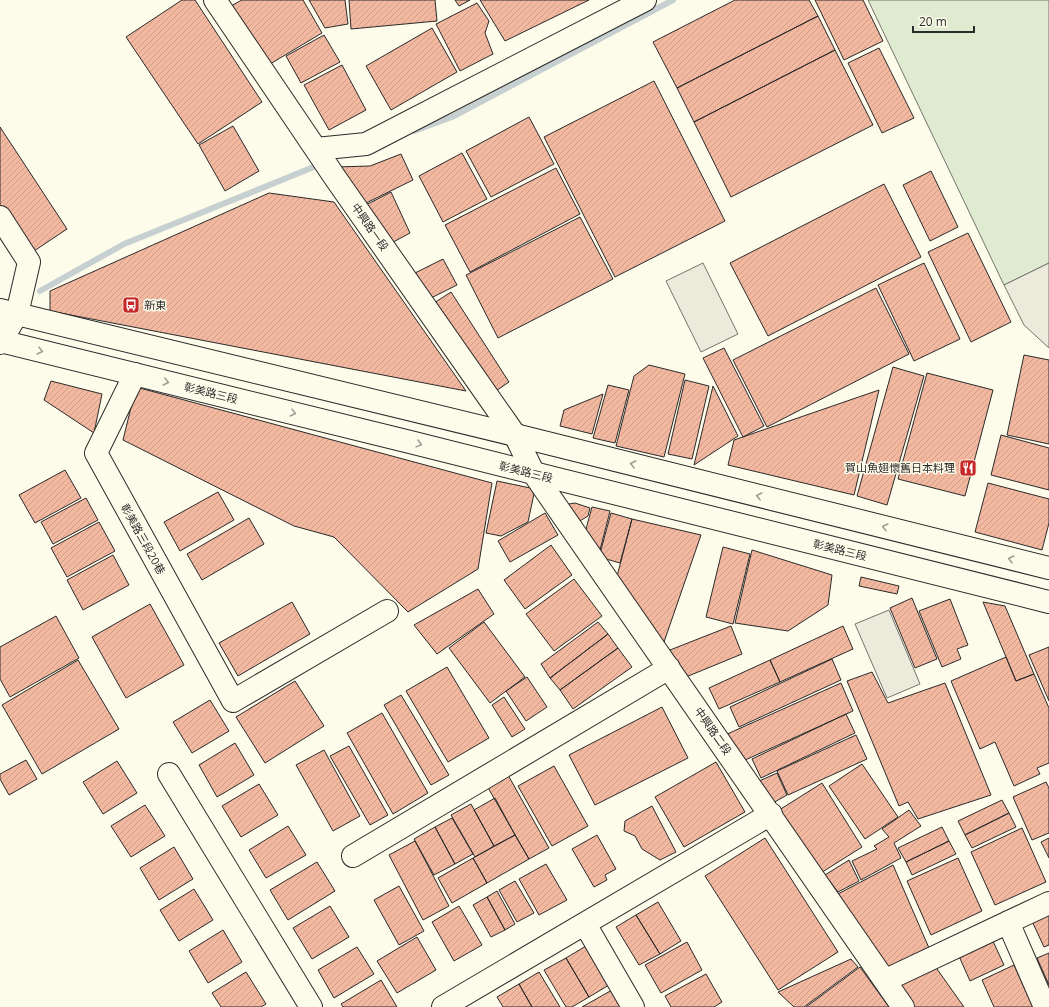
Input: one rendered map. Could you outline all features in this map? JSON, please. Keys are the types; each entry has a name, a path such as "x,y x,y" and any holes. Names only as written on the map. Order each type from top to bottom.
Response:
{"main road":[{"name":"中興路一段","path":"215,0 316,149 515,435 525,454"},
{"path":"316,149 366,144 645,0"},
{"path":"0,217 29,262 8,312 1,342"},
{"path":"8,312 515,435 1049,568"},
{"name":"彰美路三段","path":"1,342 135,374 1049,602"},
{"name":"彰美路三段20巷","path":"135,374 96,453 233,701 387,611"},
{"name":"中興路二段","path":"525,454 534,474 886,980 903,1007"},
{"path":"353,856 669,668"},
{"path":"169,774 311,1007"},
{"path":"443,1007 466,1001 585,924 771,814"},
{"path":"886,980 1049,903"},
{"path":"1008,922 1044,1007"},
{"path":"585,924 633,1007"}],"green space":[{"path":"868,0 1049,0 1049,263 1004,285"}],"shaded area":[{"path":"703,263 738,334 701,352 666,281"},
{"path":"1049,263 1049,348 1024,325 1004,285"},
{"path":"889,610 920,684 887,698 855,624"}],"building":[{"path":"182,0 195,0 262,102 198,144 126,37"},
{"path":"242,0 303,0 322,33 265,67 229,7"},
{"path":"309,0 345,0 348,24 325,28"},
{"path":"349,0 435,0 437,21 351,29"},
{"path":"455,0 470,0 459,6"},
{"path":"480,0 589,0 505,41"},
{"path":"735,0 809,0 818,16 677,88 653,42"},
{"path":"815,0 863,0 883,41 844,60"},
{"path":"477,3 489,21 485,33 493,54 460,71 436,24"},
{"path":"818,16 835,50 694,122 677,88"},
{"path":"432,28 457,72 391,110 366,66"},
{"path":"324,35 340,62 301,83 286,56"},
{"path":"879,48 914,118 882,133 848,63"},
{"path":"835,50 873,125 731,197 694,122"},
{"path":"342,65 366,110 329,130 304,85"},
{"path":"654,81 725,221 615,277 544,137"},
{"path":"529,117 554,164 491,197 466,151"},
{"path":"233,126 259,171 225,191 199,145"},
{"path":"0,127 67,229 31,253 0,206"},
{"path":"462,153 487,199 443,222 419,176"},
{"path":"401,154 413,180 360,206 335,167 370,166"},
{"path":"556,168 580,214 470,272 445,225"},
{"path":"931,171 958,227 930,241 903,185"},
{"path":"884,184 921,257 768,336 730,263"},
{"path":"391,192 410,233 386,246 360,208"},
{"path":"269,193 334,202 466,391 50,311 50,291"},
{"path":"580,217 613,279 498,338 466,275"},
{"path":"968,233 1011,322 971,342 928,252"},
{"path":"443,259 457,285 429,299 415,273"},
{"path":"924,263 960,339 914,361 878,285"},
{"path":"876,288 909,354 767,427 733,360"},
{"path":"451,292 509,382 490,395 431,305"},
{"path":"724,348 764,426 743,437 703,358"},
{"path":"1024,355 1049,360 1049,444 1007,435"},
{"path":"649,365 685,374 664,457 616,446 634,376"},
{"path":"893,367 924,376 887,505 857,496"},
{"path":"927,373 993,390 965,496 898,479"},
{"path":"685,380 709,386 692,459 668,454"},
{"path":"51,381 102,394 94,433 44,400"},
{"path":"608,385 629,390 615,443 593,438"},
{"path":"713,386 738,436 694,465"},
{"path":"136,387 492,483 478,569 408,612 334,537 294,526 123,440"},
{"path":"879,390 854,495 728,465 734,440"},
{"path":"603,394 592,434 560,426 564,410"},
{"path":"1001,435 1049,448 1049,490 991,475"},
{"path":"65,470 81,498 35,523 19,495"},
{"path":"497,481 535,489 528,522 501,536 486,533"},
{"path":"988,483 1049,499 1049,523 1042,550 975,532"},
{"path":"218,492 234,520 180,551 164,522"},
{"path":"86,498 98,520 53,544 41,522"},
{"path":"575,503 590,508 588,516 575,524 563,505"},
{"path":"592,507 610,511 598,558 583,540"},
{"path":"545,513 558,535 510,562 498,541"},
{"path":"611,513 632,519 620,563 599,557"},
{"path":"249,518 264,544 202,580 187,554"},
{"path":"632,519 701,535 664,642 615,584"},
{"path":"99,522 115,551 67,577 51,548"},
{"path":"551,545 572,575 525,609 504,580"},
{"path":"723,547 750,554 733,624 706,617"},
{"path":"752,550 832,575 828,605 788,631 735,623"},
{"path":"113,555 129,585 83,610 67,580"},
{"path":"861,577 899,586 897,594 859,586"},
{"path":"574,579 602,616 554,651 526,614"},
{"path":"478,589 494,614 437,654 414,625"},
{"path":"912,598 937,659 915,668 890,608"},
{"path":"950,599 968,645 957,649 961,659 942,667 919,611"},
{"path":"292,602 310,634 238,676 219,643"},
{"path":"983,602 1005,606 1034,674 1016,681"},
{"path":"150,604 184,665 126,698 92,637"},
{"path":"56,616 79,658 10,697 0,679 0,647"},
{"path":"484,622 525,677 490,703 449,648"},
{"path":"598,622 608,634 550,678 541,664"},
{"path":"731,626 742,654 681,679 670,650"},
{"path":"843,626 853,649 780,682 770,660"},
{"path":"608,634 618,648 560,690 550,678"},
{"path":"1049,647 1049,701 1029,655"},
{"path":"618,648 632,667 573,709 560,690"},
{"path":"1006,657 1016,681 1034,674 1049,708 1049,763 1037,768 1040,774 1014,786 995,742 980,749 951,681"},
{"path":"832,659 841,680 739,727 730,707"},
{"path":"78,660 119,729 42,774 2,705"},
{"path":"770,660 780,682 719,709 709,688"},
{"path":"447,667 489,738 448,762 406,691"},
{"path":"872,672 888,703 945,683 991,795 918,819 908,802 899,806 847,681"},
{"path":"527,677 547,707 526,721 506,691"},
{"path":"295,681 324,726 265,763 236,717"},
{"path":"841,683 853,711 743,761 725,735"},
{"path":"401,695 449,775 431,785 384,705"},
{"path":"504,697 525,729 512,737 492,705"},
{"path":"210,700 229,731 192,753 173,722"},
{"path":"662,707 688,758 595,805 569,755"},
{"path":"382,713 428,793 393,814 347,733"},
{"path":"846,714 855,733 761,778 752,759"},
{"path":"856,735 867,759 788,795 777,771"},
{"path":"235,743 254,775 217,797 199,765"},
{"path":"349,746 388,815 370,825 330,756"},
{"path":"324,750 360,816 333,831 296,765"},
{"path":"26,760 37,779 9,795 0,779 0,774"},
{"path":"117,761 137,793 103,814 83,782"},
{"path":"716,762 745,812 684,847 655,797"},
{"path":"862,764 898,817 865,839 829,786"},
{"path":"554,766 588,826 552,846 518,786"},
{"path":"777,773 787,795 771,804 757,782"},
{"path":"508,775 549,848 529,859 487,786"},
{"path":"1046,782 1049,788 1049,833 1032,840 1013,797"},
{"path":"822,783 862,847 816,876 776,812"},
{"path":"259,784 278,815 241,837 222,806"},
{"path":"495,798 515,835 494,846 474,810"},
{"path":"1002,800 1009,813 965,835 958,821"},
{"path":"471,804 494,846 475,857 451,815"},
{"path":"145,805 165,836 131,857 111,826"},
{"path":"652,806 676,852 660,860 642,849 635,836 624,831 625,821"},
{"path":"909,810 921,826 894,843 901,858 861,880 852,861 877,849 874,846 889,837 882,829"},
{"path":"1009,813 1016,827 972,848 965,835"},
{"path":"452,818 473,854 455,864 435,827"},
{"path":"288,826 306,855 266,878 249,850"},
{"path":"435,827 455,864 434,875 414,839"},
{"path":"942,827 949,841 906,862 898,848"},
{"path":"1022,828 1046,882 995,905 971,852"},
{"path":"515,835 529,859 487,883 473,858"},
{"path":"597,835 616,869 605,875 607,880 594,887 572,849"},
{"path":"765,838 838,952 778,990 705,876"},
{"path":"1049,838 1049,858 1041,842"},
{"path":"415,841 449,906 423,920 389,855"},
{"path":"949,841 956,854 912,875 906,862"},
{"path":"174,847 193,879 159,900 140,868"},
{"path":"473,858 487,883 452,903 438,878"},
{"path":"958,858 982,911 931,935 907,881"},
{"path":"849,860 859,881 838,892 825,875"},
{"path":"317,862 335,891 288,920 270,890"},
{"path":"546,864 567,900 539,915 519,879"},
{"path":"893,865 929,948 886,969 836,895"},
{"path":"515,881 534,913 517,922 499,890"},
{"path":"399,886 424,931 399,945 374,900"},
{"path":"194,889 213,920 179,941 160,910"},
{"path":"497,891 515,924 505,930 487,897"},
{"path":"487,897 505,930 491,937 473,905"},
{"path":"658,902 681,941 660,954 636,915"},
{"path":"330,906 349,937 312,959 293,928"},
{"path":"459,906 482,945 454,961 432,922"},
{"path":"1049,911 1049,945 1044,947 1031,919"},
{"path":"636,915 660,954 639,965 616,927"},
{"path":"223,930 242,962 208,983 189,951"},
{"path":"417,937 436,970 397,993 377,961"},
{"path":"992,939 1004,965 970,981 958,954"},
{"path":"687,942 702,970 661,993 645,965"},
{"path":"586,946 609,985 589,997 566,958"},
{"path":"357,947 374,974 334,998 318,970"},
{"path":"1049,953 1049,985 1037,958"},
{"path":"566,958 589,997 572,1007 566,1007 544,970"},
{"path":"851,959 858,967 804,1007 794,1007 778,992"},
{"path":"932,962 964,1007 909,1007 895,988"},
{"path":"1014,965 1033,1007 994,1007 982,980"},
{"path":"860,967 889,1007 806,1007"},
{"path":"246,972 266,1004 261,1007 221,1007 212,993"},
{"path":"539,972 560,1007 532,1007 519,984"},
{"path":"706,974 722,1002 714,1007 671,1007 665,996"},
{"path":"381,980 397,1007 343,1007 341,1004"},
{"path":"519,984 532,1007 503,1007 497,997"},
{"path":"612,990 621,1007 582,1007"}],"waterway":[{"path":"414,131 452,117 673,0"},
{"path":"40,291 124,244 321,164"}],"place":[{"name":"新東","path":"131,305"},
{"name":"賀山魚翅懷舊日本料理","path":"968,468"}]}
